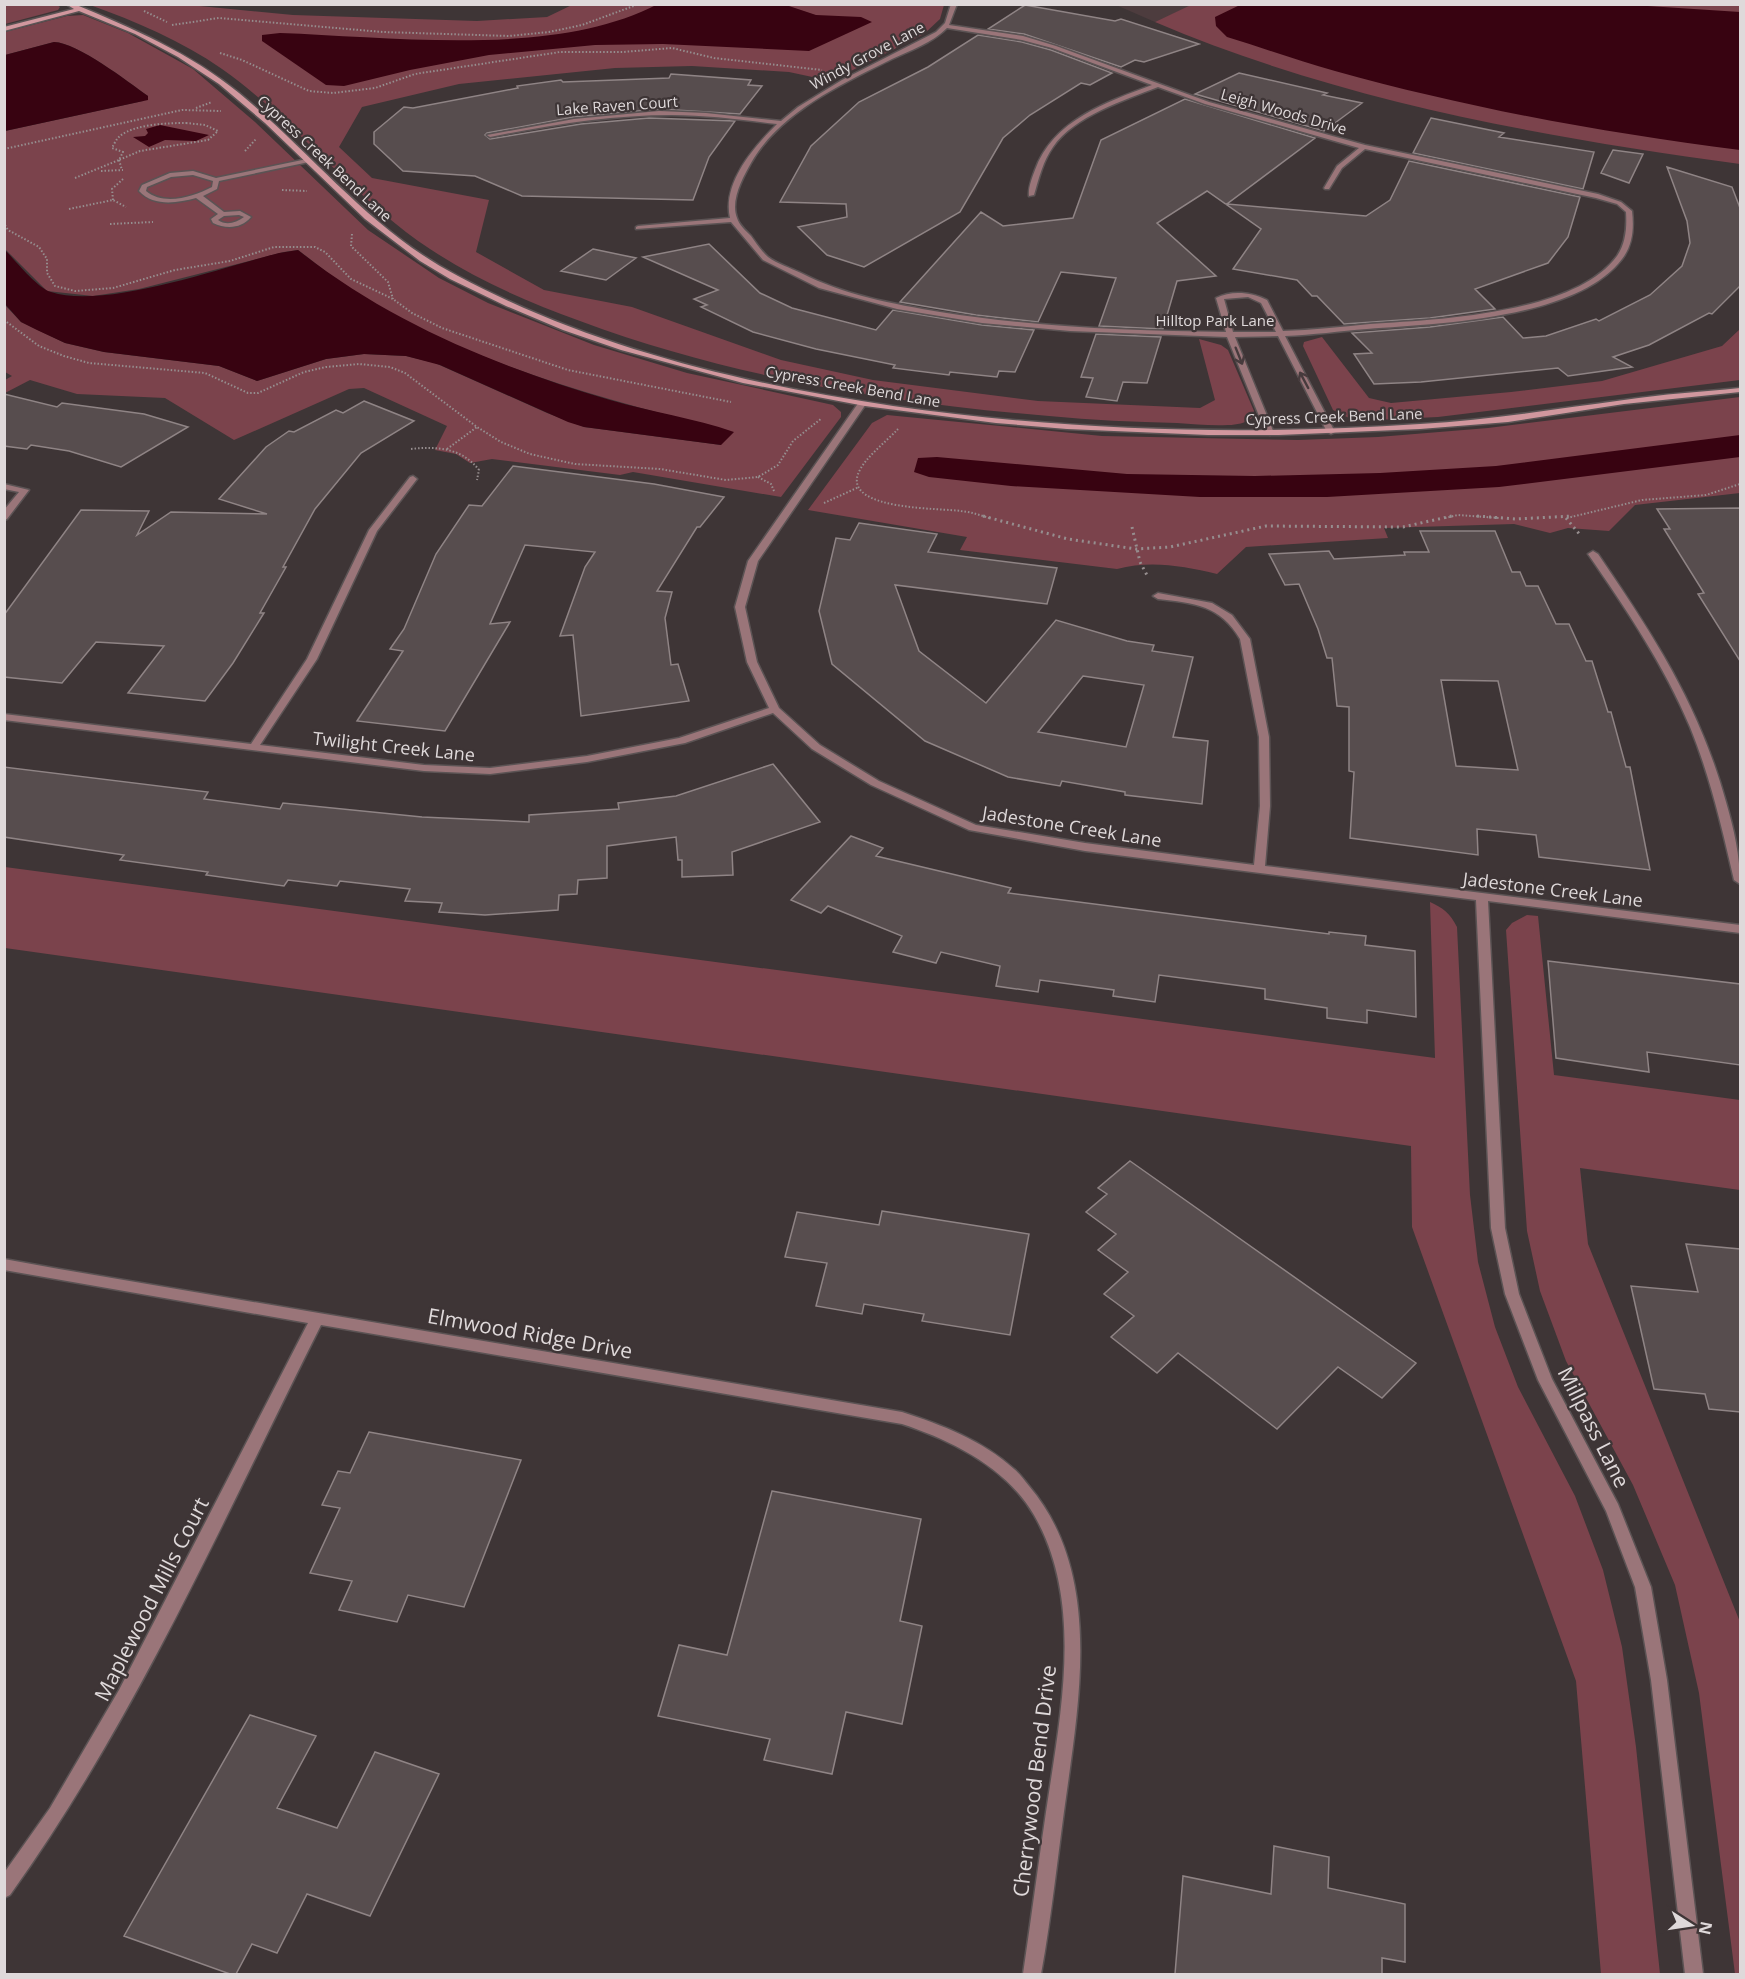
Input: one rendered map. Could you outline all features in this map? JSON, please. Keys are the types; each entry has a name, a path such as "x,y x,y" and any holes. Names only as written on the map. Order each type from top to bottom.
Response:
{"street":[{"name":"Cypress Creek Bend Lane","path":"68,4 136,30 175,51 239,96 368,220 408,250 449,275 514,308 593,339 670,363 771,387 862,404 1019,424 1270,434 1494,421 1632,401 1740,390"},
{"name":"Windy Grove Lane","path":"733,220 731,200 741,175 756,150 783,123 811,101 843,81 932,37 946,26 954,4"},
{"path":"4,28 79,9"},
{"name":"Leigh Woods Drive","path":"946,26 1023,38 1054,47 1267,122 1364,147 1598,196 1619,203"},
{"path":"1031,195 1038,166 1053,141 1078,122 1110,104 1158,85"},
{"name":"Lake Raven Court","path":"490,135 599,117 660,113 783,123"},
{"path":"1327,188 1339,167 1364,147"},
{"path":"216,180 215,188 198,196 180,200 160,199 145,195 142,191 144,186 150,182 182,173 203,174 216,180 307,161"},
{"path":"198,196 223,214"},
{"name":"Hilltop Park Lane","path":"733,220 749,245 779,267 835,291 884,305 949,316 1041,327 1134,333 1279,334 1432,322 1502,313 1546,302 1583,286 1612,266 1627,247 1629,211 1619,203"},
{"path":"638,228 733,220"},
{"path":"1270,434 1230,334 1220,298 1237,294 1254,295 1264,302 1331,432"},
{"name":"Jadestone Creek Lane","path":"862,404 753,561 740,607 752,662 775,709 816,747 875,783 973,828 1084,847 1740,929"},
{"path":"254,747 312,659 373,530 413,478"},
{"path":"4,486 25,490 4,517"},
{"path":"1593,554 1650,639 1686,706 1720,795 1740,880"},
{"path":"1158,596 1203,602 1225,613 1238,625 1245,639 1264,737 1265,806 1259,869"},
{"name":"Twilight Creek Lane","path":"4,717 424,768 490,771 587,759 681,741 775,709"},
{"name":"Millpass Lane","path":"1482,897 1498,1228 1512,1294 1545,1380 1613,1509 1643,1587 1659,1680 1694,1974"},
{"name":"Elmwood Ridge Drive","path":"4,1264 902,1418 936,1429 970,1445 1002,1467 1028,1493"},
{"name":"Maplewood Mills Court","path":"4,1889 75,1784 124,1700 317,1319"},
{"name":"Cherrywood Bend Drive","path":"1028,1493 1049,1527 1067,1573 1073,1625 1071,1697 1032,1974"}],"path":[{"path":"172,25 219,18 383,32 509,36 549,32 582,25 639,4"},
{"path":"135,8 153,14 177,29"},
{"path":"215,52 243,60 309,91 333,93 375,88 415,74 560,52 623,52 672,48 714,58 826,71"},
{"path":"4,149 192,109 218,100"},
{"path":"192,109 222,111"},
{"path":"75,177 120,161 140,152 208,140 218,131 214,126 204,123 149,125 119,136 114,142 112,148 123,152 120,161 122,170 88,173"},
{"path":"240,155 254,142 257,134"},
{"path":"69,209 113,200 114,185 126,177"},
{"path":"277,189 312,192"},
{"path":"4,212 5,225 8,230 39,247 47,259 46,273 50,282 64,290 102,290 169,272 230,261 274,247 303,246 320,249 351,279 393,299 412,313 442,328 568,370 735,403"},
{"path":"110,224 153,222"},
{"path":"350,229 351,246 388,282 393,299"},
{"path":"4,320 39,346 64,356 89,363 205,373 248,393 258,393 304,372 326,367 359,364 390,367 405,373 477,427 516,449 560,462 660,469 726,480 758,477 778,465 793,441 822,418 827,411"},
{"path":"900,426 862,467 857,477 859,487 872,498 887,505 963,512 1068,539 1136,549 1170,547 1266,526 1403,527 1458,515 1516,519 1566,518 1642,500 1706,495 1740,484"},
{"path":"447,449 477,427"},
{"path":"411,449 447,449 470,458 479,470 477,480"},
{"path":"758,477 774,488 772,497"},
{"path":"821,507 832,497 859,487"},
{"path":"1132,527 1136,549 1158,596"}],"shaded area":[{"path":"179,4 293,15 477,21 547,17 574,4 944,5 940,19 924,34 831,81 789,72 692,66 615,68 459,84 362,107 339,147 372,178 489,200 476,252 544,290 632,307 781,360 873,380 1038,401 1200,408 1215,400 1199,339 1221,345 1228,350 1254,411 1252,418 1238,424 1222,425 1097,420 930,404 870,395 811,385 694,358 560,314 484,280 430,249 402,229 350,184 275,112 207,59 158,32 90,5"},
{"path":"658,4 786,5 816,15 861,17 872,22 809,51 663,44 595,45 489,55 410,70 344,86 326,85 262,41 262,35 280,33 423,40 523,38 572,32 617,21"},
{"path":"1193,4 1740,5 1740,164 1591,142 1369,95 1225,50 1155,22"},
{"path":"1242,4 1617,4 1740,12 1740,150 1638,136 1536,118 1435,97 1322,67 1227,37 1216,26 1215,17"},
{"path":"5,5 57,5 60,7 58,10 5,24"},
{"path":"1116,5 1193,5 1155,22"},
{"path":"83,15 128,33 193,69 255,122 368,230 439,278 488,303 594,345 687,373 833,405 841,412 841,417 781,497 633,472 620,475 492,459 470,463 456,454 435,450 447,426 364,388 349,389 234,440 165,398 77,394 30,380 5,393 5,380 12,376 5,372 4,304 21,322 65,343 104,352 219,366 257,381 326,359 364,354 406,356 435,363 584,427 721,445 719,428 625,404 532,375 442,339 357,293 298,250 139,289 93,296 47,291 5,249 5,131 143,101 148,96 102,64 64,44 54,42 5,55 5,32 67,16"},
{"path":"54,42 76,49 102,64 148,96 148,100 5,131 5,55"},
{"path":"160,125 209,135 196,141 165,140 149,147 133,137 145,136 148,133 146,129"},
{"path":"4,249 33,280 45,289 74,296 132,291 298,250 370,300 447,340 487,357 527,373 610,400 734,432 721,445 584,427 440,365 406,356 364,354 326,359 257,381 219,366 104,352 65,343 21,322 5,304"},
{"path":"1740,329 1740,380 1438,417 1355,421 1333,410 1303,346 1304,342 1322,337 1369,398 1391,403 1602,381 1722,346"},
{"path":"1740,397 1740,493 1635,505 1609,531 1568,528 1550,533 1514,524 1384,528 1388,538 1246,547 1217,574 1167,565 1142,565 1117,569 960,550 967,537 808,510 872,423 887,415 1102,436 1298,440 1378,437 1488,428"},
{"path":"1740,435 1740,457 1499,487 1327,497 1200,497 1011,486 929,477 914,472 918,458 937,457 1127,474 1255,476 1380,473 1496,466"},
{"path":"5,867 1435,1058 1430,902 1442,909 1452,918 1457,927 1470,1195 1478,1262 1495,1327 1518,1387 1575,1496 1603,1570 1622,1647 1636,1747 1660,1974 1601,1974 1576,1681 1412,1227 1411,1146 5,948"},
{"path":"1527,915 1538,916 1554,1075 1740,1100 1740,1190 1580,1168 1588,1244 1740,1622 1740,1974 1735,1974 1699,1693 1675,1585 1633,1485 1566,1361 1540,1291 1527,1231 1506,930 1512,923"}],"building":[{"path":"1025,5 1115,21 1121,19 1199,44 1144,62 1135,60 1121,67 1024,34 988,29"},
{"path":"978,35 1022,42 1051,50 1112,73 1090,85 1081,83 1030,115 1003,138 960,212 864,267 827,255 798,227 847,217 846,204 780,202 811,146 859,102 928,67"},
{"path":"1239,73 1362,103 1324,131 1195,94"},
{"path":"671,74 751,80 748,85 762,86 740,114 659,109 574,117 485,135 490,139 581,124 649,118 735,121 709,157 693,200 522,196 475,176 403,171 374,144 374,132 404,107 413,108 518,88 517,86 561,80 563,82 669,78"},
{"path":"1185,99 1315,138 1227,204 1366,216 1390,200 1409,161 1580,197 1568,237 1548,263 1475,289 1495,309 1430,318 1344,324 1317,296 1312,296 1297,280 1233,269 1261,229 1207,191 1157,223 1216,276 1177,281 1163,329 1099,326 1116,278 1061,272 1038,322 976,315 900,302 981,212 1003,226 1073,218 1101,140"},
{"path":"1431,118 1504,133 1499,137 1594,152 1583,189 1413,153"},
{"path":"1613,150 1643,154 1629,183 1601,173"},
{"path":"1667,167 1732,187 1740,208 1740,286 1712,314 1709,313 1649,345 1613,357 1632,367 1568,376 1558,368 1421,382 1374,384 1354,354 1372,353 1352,333 1430,327 1503,317 1523,338 1546,336 1596,319 1599,321 1650,295 1682,266 1690,243 1687,221"},
{"path":"709,244 760,293 792,308 876,330 893,310 982,325 1034,330 1015,372 999,371 997,377 950,372 949,375 893,368 895,365 816,349 753,332 701,307 707,305 694,299 718,290 643,257"},
{"path":"593,249 636,258 606,280 561,271"},
{"path":"1096,334 1161,337 1147,383 1123,382 1117,401 1086,397 1093,378 1081,377"},
{"path":"4,394 57,407 62,403 144,414 188,427 121,467 69,451 31,445 27,449 4,446"},
{"path":"364,401 414,421 361,453 315,509 260,613 264,613 233,663 205,701 128,693 164,646 96,642 62,683 4,677 4,615 81,510 149,511 137,535 171,512 267,514 219,499 266,447 289,431 294,432 336,410 343,413"},
{"path":"513,466 654,484 724,497 700,527 697,527 657,591 672,592 665,618 671,665 678,664 689,701 581,716 573,635 560,636 585,567 595,552 525,545 490,624 510,622 445,731 357,721 403,651 390,649 404,629 436,554 469,505 482,506"},
{"path":"1740,508 1740,661 1698,594 1704,593 1664,529 1670,529 1657,509"},
{"path":"859,523 937,534 928,552 1057,568 1047,604 895,585 919,651 986,703 1056,620 1127,641 1154,645 1152,651 1193,657 1173,737 1208,741 1202,804 1125,795 1125,792 1062,781 1060,786 1008,777 925,741 832,664 819,611 836,538 850,540","holes":["1083,676 1144,685 1126,747 1038,732"]},
{"path":"1420,531 1495,531 1512,572 1520,572 1526,586 1538,586 1556,624 1569,624 1586,661 1592,661 1608,712 1611,712 1626,767 1630,767 1650,870 1539,857 1536,835 1477,829 1478,855 1350,838 1354,772 1349,771 1349,707 1337,706 1332,658 1327,658 1318,629 1299,584 1285,585 1269,554 1329,551 1334,559 1405,555 1404,552 1429,552","holes":["1441,680 1498,681 1518,770 1456,766"]},
{"path":"773,764 820,822 732,852 733,875 682,877 682,860 678,860 676,837 607,846 607,878 578,880 577,894 559,895 558,910 485,915 439,912 442,903 405,901 410,889 340,881 337,886 288,880 284,886 206,875 208,872 120,860 124,855 4,837 4,767 208,792 204,799 280,809 283,803 422,817 529,822 529,815 619,809 618,803 676,796"},
{"path":"851,836 883,848 876,856 1011,888 1008,893 1329,934 1329,932 1366,936 1365,945 1415,951 1416,1017 1367,1010 1367,1023 1327,1018 1327,1008 1265,999 1265,989 1159,975 1155,1002 1113,996 1114,990 1040,980 1038,992 996,986 1000,966 941,952 936,963 893,952 902,936 828,906 821,913 791,900"},
{"path":"1548,961 1740,984 1740,1065 1647,1052 1649,1072 1556,1058"},
{"path":"1130,1161 1416,1363 1382,1398 1338,1367 1277,1429 1178,1353 1157,1373 1111,1337 1134,1316 1104,1294 1128,1272 1098,1250 1116,1234 1086,1212 1107,1194 1098,1188"},
{"path":"882,1211 1029,1234 1010,1335 922,1321 924,1314 864,1304 862,1314 816,1306 827,1263 785,1257 797,1212 879,1225"},
{"path":"1686,1244 1740,1249 1740,1412 1709,1409 1705,1394 1654,1389 1631,1286 1698,1292"},
{"path":"369,1432 521,1460 464,1607 408,1595 397,1622 339,1610 352,1581 310,1573 340,1508 322,1505 338,1471 350,1473"},
{"path":"772,1491 921,1519 900,1621 922,1626 902,1724 846,1712 832,1774 764,1760 770,1739 658,1716 679,1645 727,1655"},
{"path":"250,1715 316,1736 277,1808 337,1828 375,1752 439,1774 370,1916 307,1894 277,1953 252,1944 236,1974 230,1974 124,1936"},
{"path":"1274,1846 1329,1857 1328,1888 1405,1904 1405,1962 1382,1958 1382,1974 1175,1974 1183,1876 1271,1894"}]}
